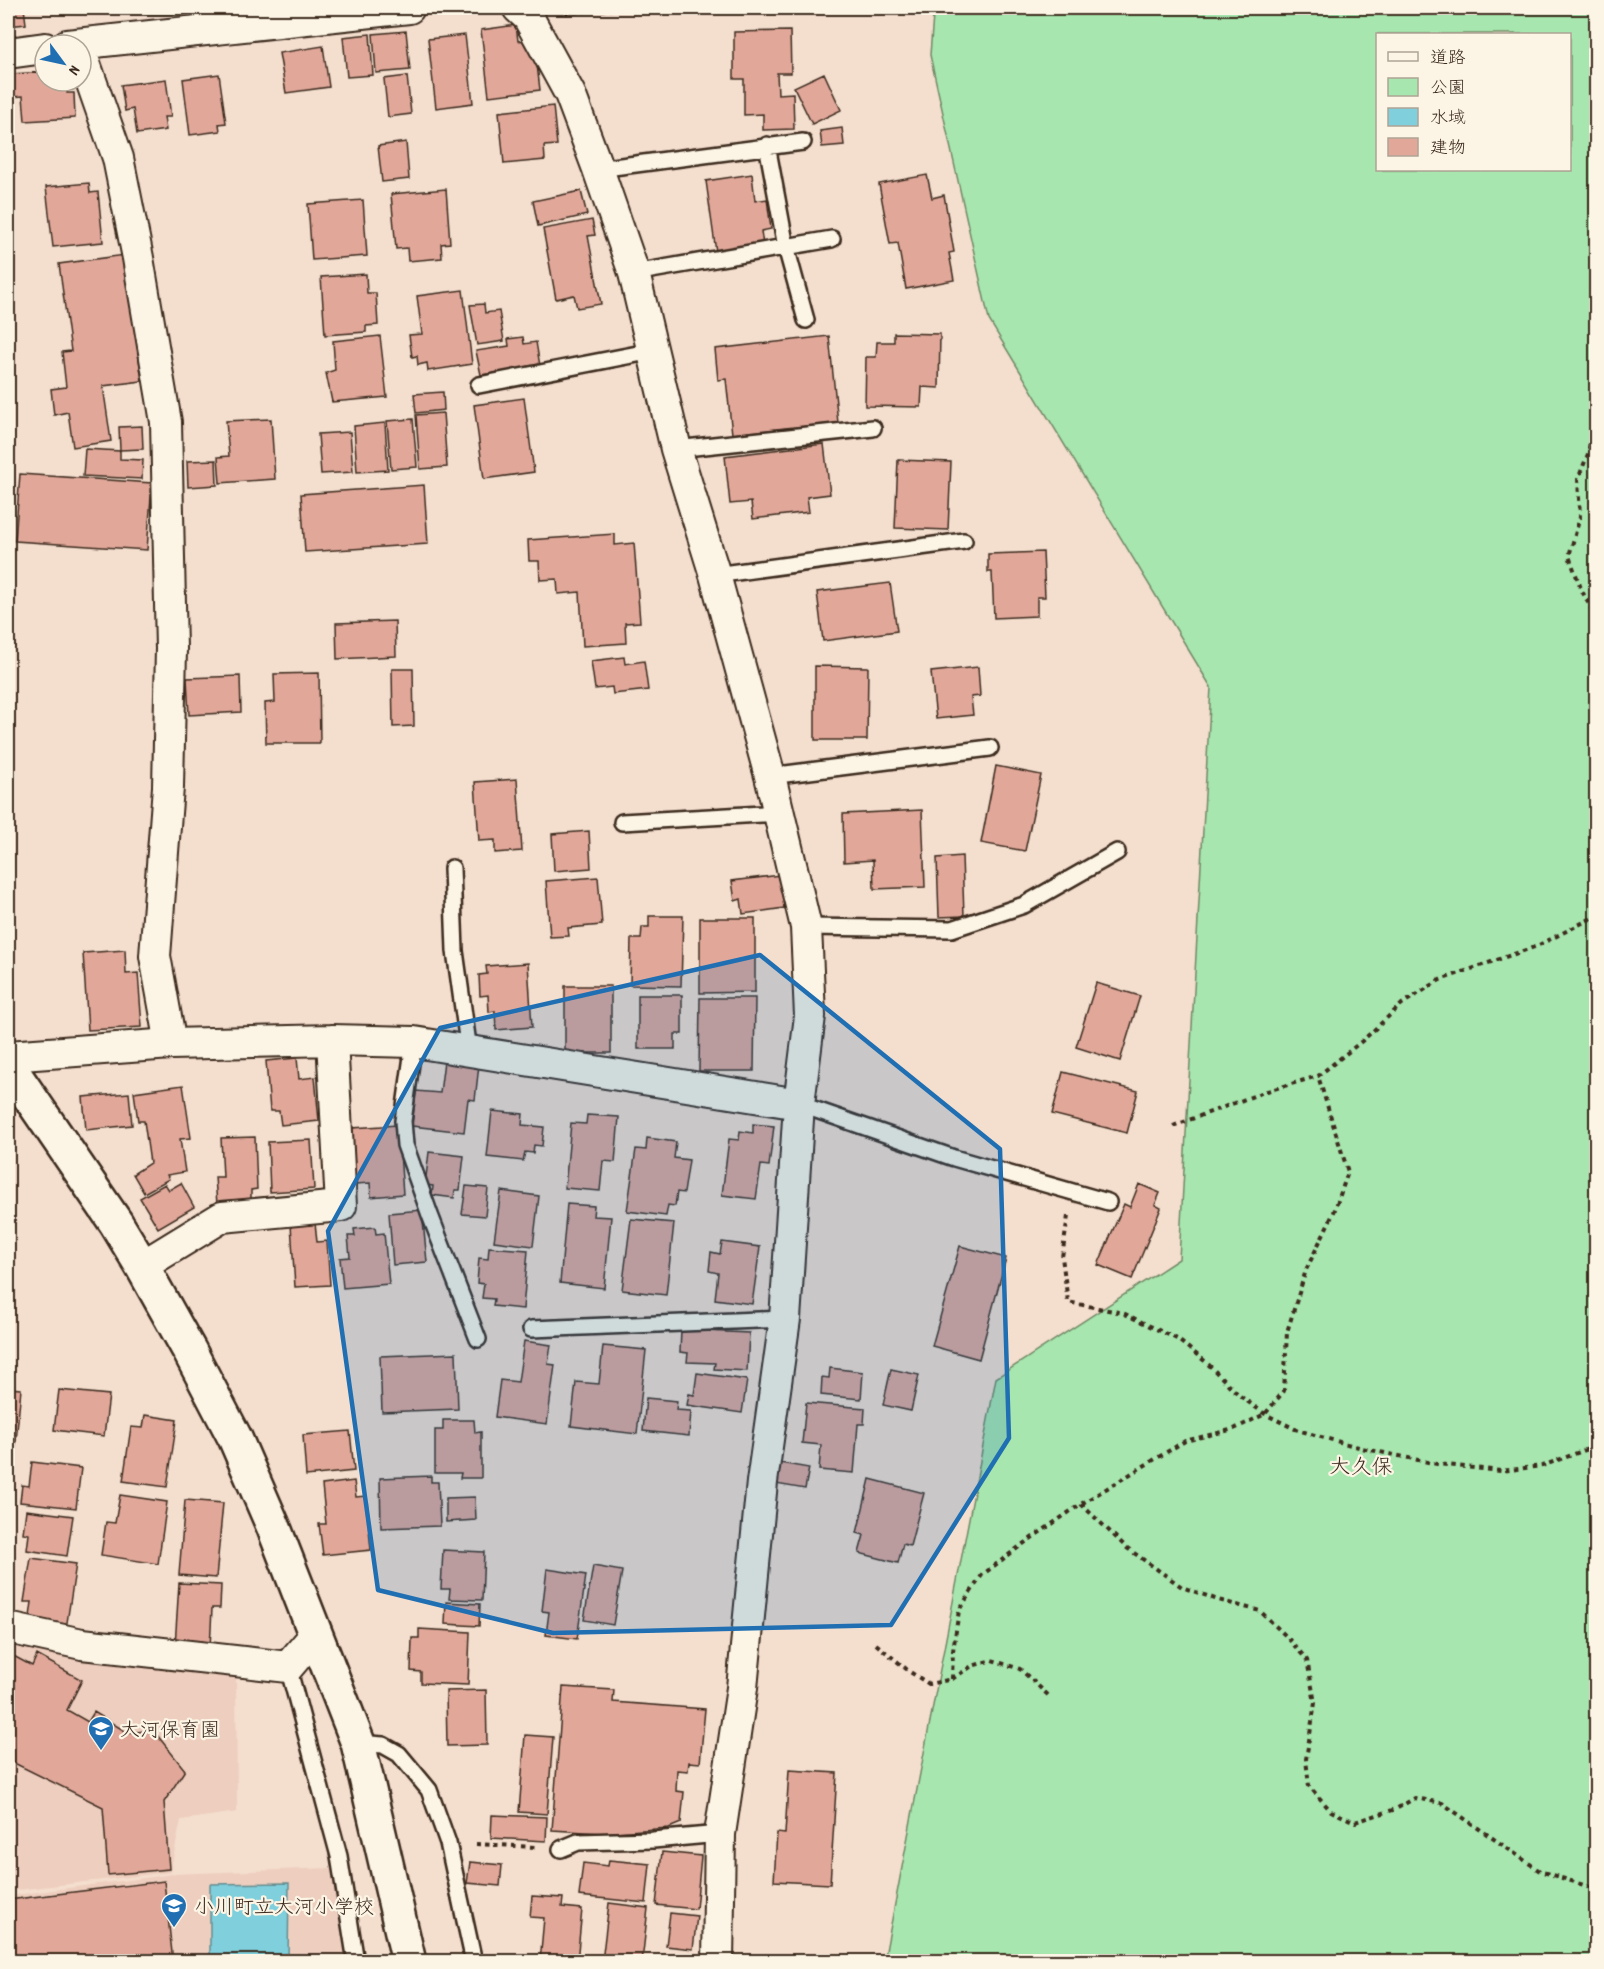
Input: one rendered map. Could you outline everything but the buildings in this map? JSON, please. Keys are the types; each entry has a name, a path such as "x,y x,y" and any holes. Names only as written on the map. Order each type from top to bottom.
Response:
{"street":[{"path":"93,44 358,10 409,8"},
{"path":"523,12 570,94 634,273 676,449 715,575 770,776 806,927 810,1016 799,1104 785,1319 762,1482 742,1688 720,1834 718,1962"},
{"path":"8,52 33,49"},
{"path":"93,91 118,158 166,422 171,649 168,787 155,956 171,1044"},
{"path":"142,1266 222,1217 341,1206 332,1041"},
{"path":"8,1056 171,1044 414,1042 799,1104"},
{"path":"8,1065 116,1223 189,1350 235,1438 274,1528 358,1743 408,1962"},
{"path":"8,1628 82,1644 288,1667 316,1634"}],"lane":[{"path":"598,168 803,142"},
{"path":"767,146 786,247 806,320"},
{"path":"634,273 832,239"},
{"path":"479,385 653,351"},
{"path":"676,449 873,428"},
{"path":"715,575 964,541"},
{"path":"770,776 990,747"},
{"path":"622,822 779,813"},
{"path":"806,927 952,929 1024,905 1117,852"},
{"path":"452,868 455,951 470,1051"},
{"path":"414,1042 403,1121 405,1145 478,1339"},
{"path":"799,1104 954,1158 1108,1202"},
{"path":"531,1329 785,1319"},
{"path":"288,1667 339,1856 356,1962"},
{"path":"358,1743 383,1745 399,1754 429,1790 448,1843 474,1962"},
{"path":"561,1849 578,1842 653,1840 720,1834"}],"path":[{"path":"523,12 624,8"},
{"path":"1596,409 1588,454 1578,479 1580,517 1569,556 1582,591 1596,618"},
{"path":"1173,1126 1264,1092 1318,1076 1362,1041 1402,1004 1440,980 1537,946 1596,916"},
{"path":"952,1679 953,1651 959,1610 982,1575 1082,1504 1185,1441 1234,1429 1265,1414 1284,1391 1287,1332 1306,1270 1334,1212 1348,1172 1318,1076"},
{"path":"1071,1192 1062,1257 1068,1302 1123,1313 1177,1340 1206,1362 1240,1396 1265,1414 1295,1429 1366,1449 1437,1464 1501,1471 1542,1466 1596,1446"},
{"path":"1082,1504 1127,1548 1182,1587 1218,1600 1260,1611 1307,1660 1315,1703 1306,1759 1309,1786 1331,1811 1355,1822 1396,1809 1415,1798 1442,1803 1540,1871 1596,1888"},
{"path":"876,1644 910,1672 929,1684 952,1679 972,1666 992,1660 1020,1669 1049,1696"},
{"path":"448,1843 561,1849"}],"highlighted area":[{"path":"760,955 1000,1149 1009,1438 891,1625 553,1633 378,1590 328,1231 440,1028"}],"shaded area":[{"path":"8,1639 236,1675 237,1812 181,1820 170,1872 8,1891"},
{"name":"小川町立大河小学校","path":"332,1868 346,1961 8,1961 8,1896 174,1874"}],"green space":[{"path":"86,8 183,8 183,14 85,13"},
{"path":"944,8 1596,8 1596,1961 884,1961 996,1378 1179,1259 1211,687 989,320 930,55 933,16"}],"water":[{"path":"289,1883 288,1961 210,1961 210,1884"}],"place":[{"name":"大河保育園","path":"101,1752"},
{"name":"小川町立大河小学校","path":"174,1929"}],"district":[{"name":"大久保","path":"1361,1466"}]}
